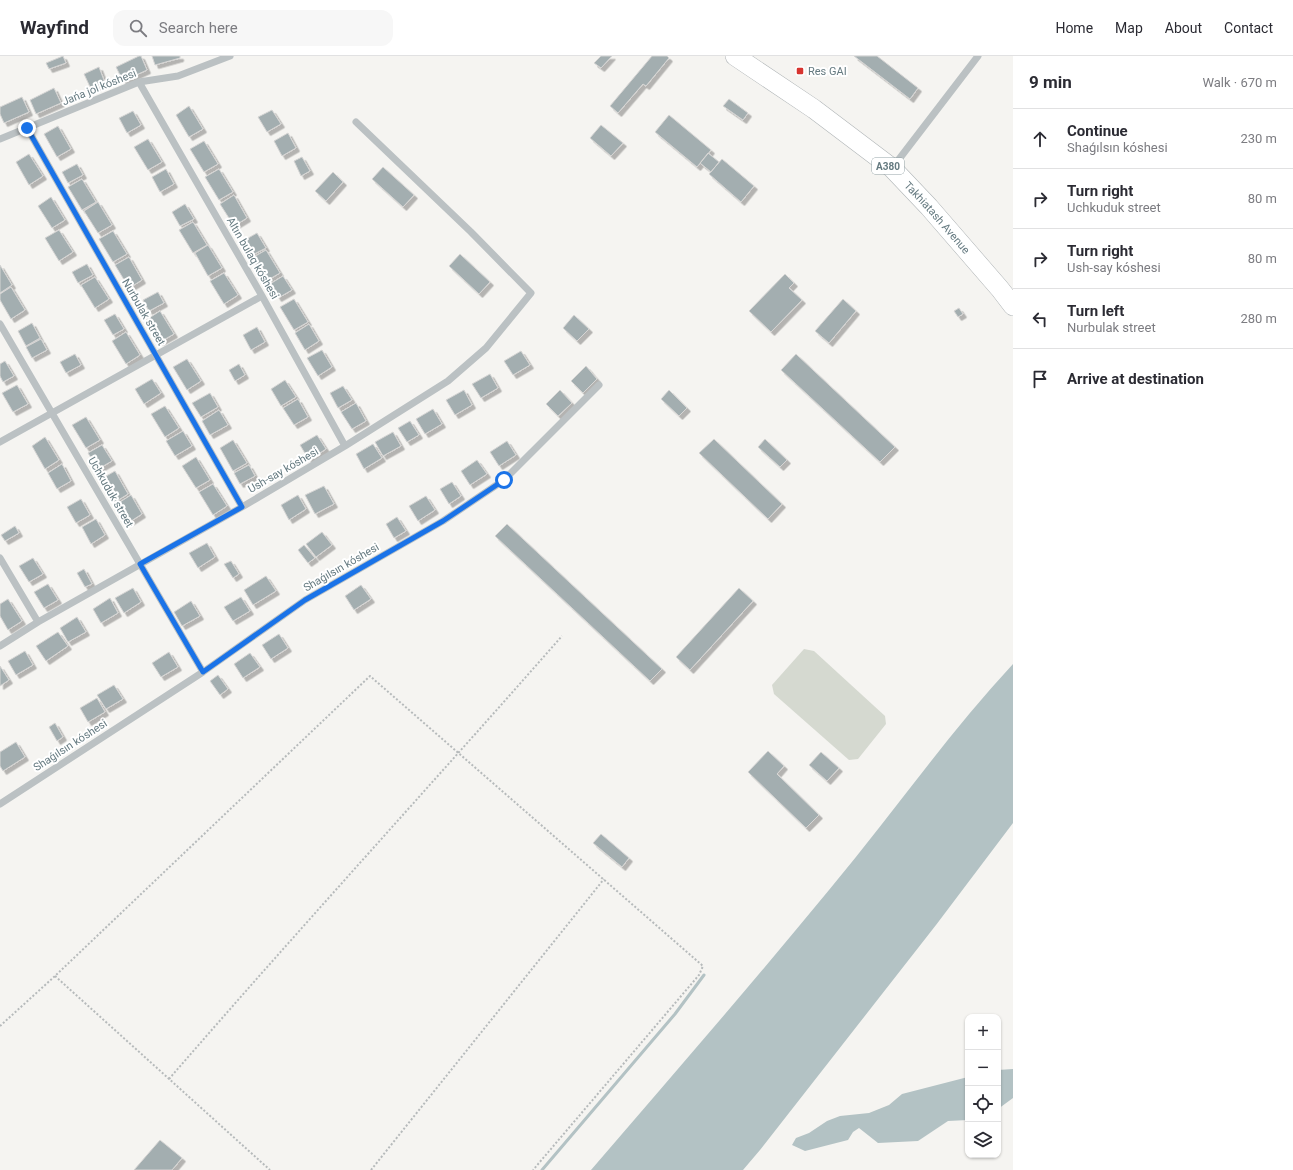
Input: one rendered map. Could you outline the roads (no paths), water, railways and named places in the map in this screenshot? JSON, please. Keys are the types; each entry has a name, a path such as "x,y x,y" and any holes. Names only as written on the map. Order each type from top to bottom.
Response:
{"highway":[{"name":"Takhiatash Avenue","path":"735,56 814,109 892,168 929,207 1013,306"}],"street":[{"name":"Jańa jol kóshesi","path":"0,139 140,82 178,76 230,56"},
{"path":"892,168 978,56"},
{"name":"Altın bulaq kóshesi","path":"140,82 262,296 345,446"},
{"name":"Ush-say kóshesi","path":"0,646 38,622 242,507 345,446 448,381 486,348 531,293 471,232 356,122"},
{"name":"Nurbulak street","path":"27,128 242,507"},
{"path":"0,442 262,296"},
{"name":"Uchkuduk street","path":"0,324 203,672"},
{"name":"Shaǵılsın kóshesi","path":"1,802 203,672 305,600 443,521 504,480 599,385"},
{"path":"0,558 38,622"}],"waterway":[{"path":"542,1170 675,1014 704,975"}],"place":[{"name":"Res GAI","path":"800,71"}]}
